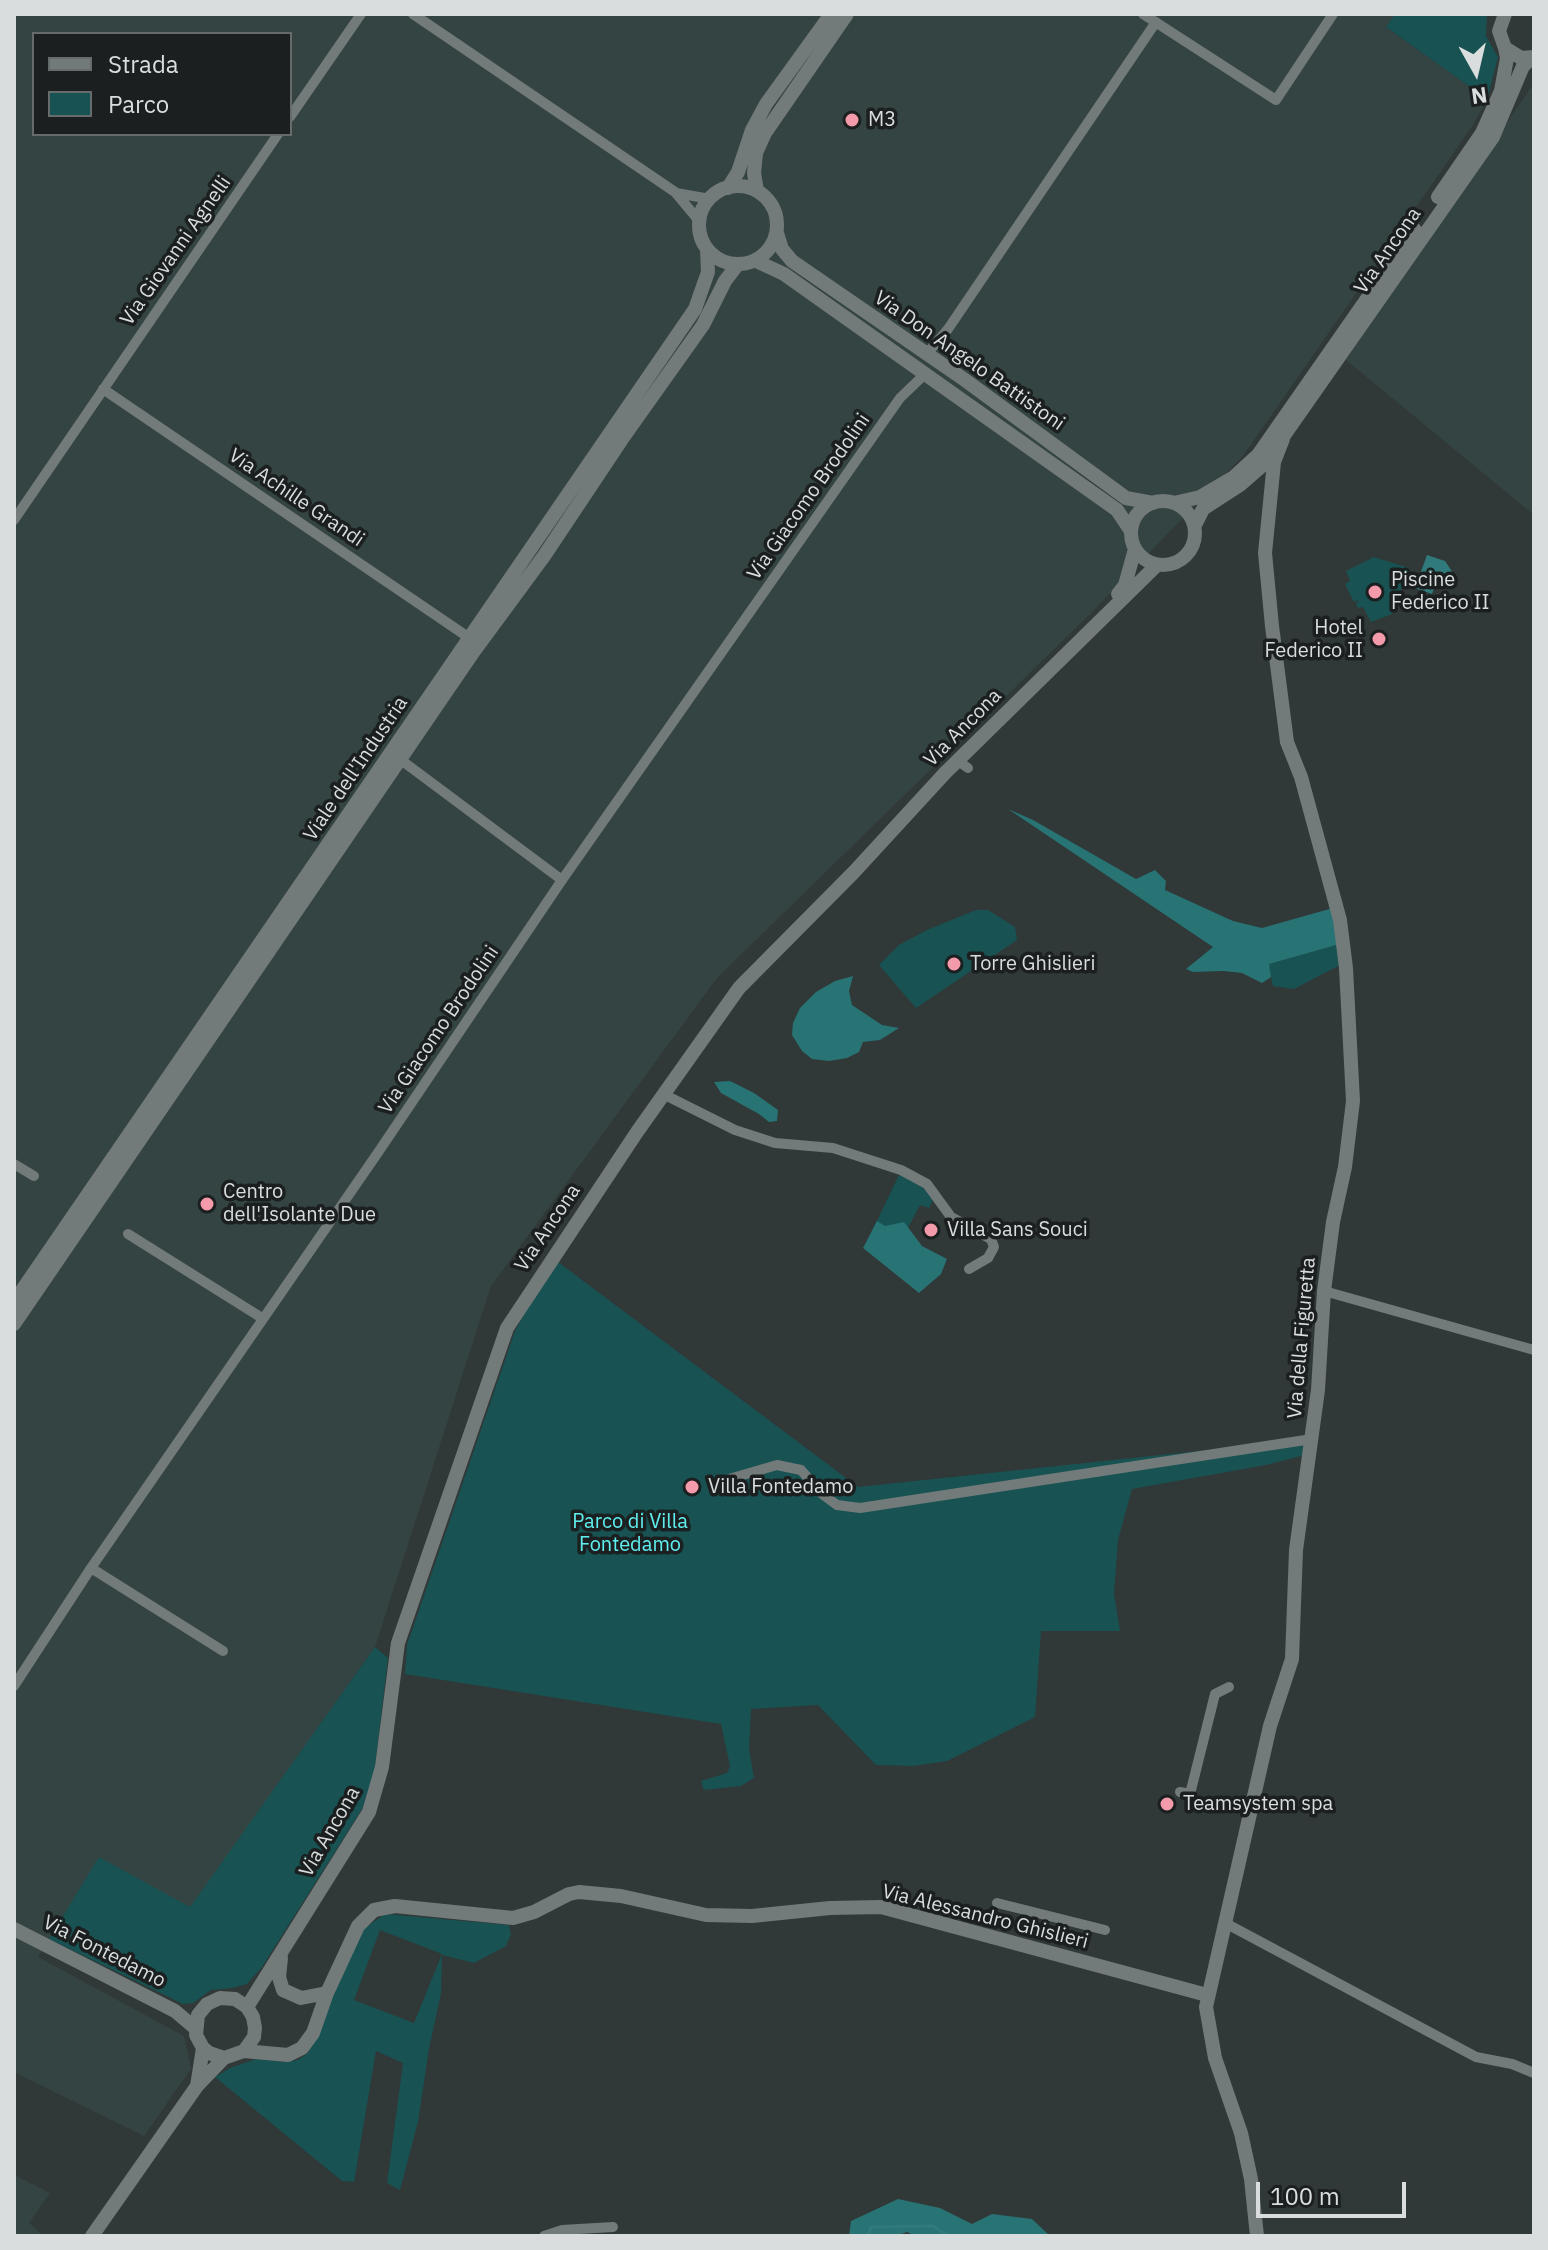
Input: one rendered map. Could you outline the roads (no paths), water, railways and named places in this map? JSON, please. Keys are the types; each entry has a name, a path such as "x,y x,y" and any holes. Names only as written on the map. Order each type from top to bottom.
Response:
{"main road":[{"path":"728,188 738,172 752,130 766,104 831,14"},
{"path":"777,233 773,244 756,261 726,263 707,249 700,232 700,222 710,199 728,188 738,186 757,191 754,173 756,153 765,133 847,14"},
{"name":"Via Ancona","path":"1153,503 1174,503 1200,497 1234,477 1258,455 1482,133 1501,91 1507,58 1499,31 1505,14"},
{"path":"1505,48 1515,56 1534,57"},
{"name":"Via Ancona","path":"241,2003 282,1954 369,1812 382,1767 398,1643 507,1328 663,1094 739,988 1157,565 1177,562 1189,553 1195,540 1195,525 1203,509 1240,485 1264,464 1493,137 1523,66 1534,57"},
{"name":"Via Don Angelo Battistoni","path":"757,191 767,198 774,209 782,249 792,261 1126,498 1153,503"},
{"name":"Viale dell'Industria","path":"14,1302 695,309 708,272 707,249"},
{"name":"Via Don Angelo Battistoni","path":"756,261 784,274 1117,510 1131,531"},
{"name":"Viale dell'Industria","path":"14,1324 474,651 544,556 703,325 725,281 738,264"},
{"name":"Via della Figuretta","path":"1257,2236 1251,2179 1241,2133 1215,2058 1206,2007 1207,1995 1227,1924 1270,1726 1292,1659 1296,1550 1318,1390 1324,1291 1353,1101 1340,920 1305,792 1287,742 1272,626 1265,553 1274,462 1283,439"},
{"path":"1131,531 1138,514 1153,503"},
{"path":"1174,503 1187,511 1195,525"},
{"name":"Via Ancona","path":"1089,632 1125,585 1135,549 1131,531"},
{"path":"1135,549 1144,559 1157,565"},
{"name":"Via Alessandro Ghislieri","path":"277,2055 288,2055 302,2048 313,2033 327,1993 358,1926 374,1910 395,1906 513,1918 579,1892 621,1896 706,1915 752,1916 830,1908 881,1907 1207,1995"},
{"name":"Via Fontedamo","path":"14,1929 175,2011 195,2028"},
{"path":"282,1954 279,1977 283,1990 301,1998 327,1993"},
{"path":"92,2236 197,2086 224,2058 244,2051 250,2045 255,2028 253,2017 241,2003 220,1998 202,2009 195,2028 203,2048 197,2086"},
{"name":"Via Fontedamo","path":"175,2011 202,2009"},
{"path":"255,2028 277,2055"},
{"path":"203,2048 224,2058"},
{"path":"244,2051 277,2055"}],"street":[{"path":"292,114 361,14"},
{"path":"413,14 675,192 700,222"},
{"path":"1143,14 1276,100 1333,14"},
{"path":"930,356 1156,22"},
{"name":"Via Giovanni Agnelli","path":"14,520 277,136"},
{"path":"675,192 710,199"},
{"name":"Via Giacomo Brodolini","path":"14,1686 91,1568 562,880 919,370"},
{"name":"Via Achille Grandi","path":"103,389 468,637"},
{"name":"Viale dell'Industria","path":"401,760 562,880"},
{"path":"663,1094 735,1130 775,1143 833,1148 901,1170 927,1184 951,1217 991,1239 994,1247 988,1258 969,1269"},
{"path":"14,1164 34,1176"},
{"path":"128,1234 262,1318"},
{"path":"1324,1291 1534,1350"},
{"path":"729,1479 777,1465 801,1470 821,1493 837,1505 860,1508 1312,1439"},
{"path":"91,1568 223,1651"},
{"path":"1180,1792 1190,1794 1215,1694 1229,1687"},
{"path":"997,1903 1105,1930"},
{"path":"1227,1924 1476,2057 1512,2064 1534,2073"},
{"path":"544,2236 575,2228 613,2227"}],"waterway":[{"path":"868,2236 871,2227 933,2226 949,2236"}],"place":[{"name":"M3","path":"852,120"},
{"name":"Piscine Federico II","path":"1375,592"},
{"name":"Hotel Federico II","path":"1379,639"},
{"name":"Torre Ghislieri","path":"954,964"},
{"name":"Centro dell'Isolante Due","path":"207,1204"},
{"name":"Villa Sans Souci","path":"931,1230"},
{"name":"Villa Fontedamo","path":"692,1487"},
{"name":"Teamsystem spa","path":"1167,1804"}],"park label":[{"name":"Parco di Villa Fontedamo","path":"630,1534"}]}
